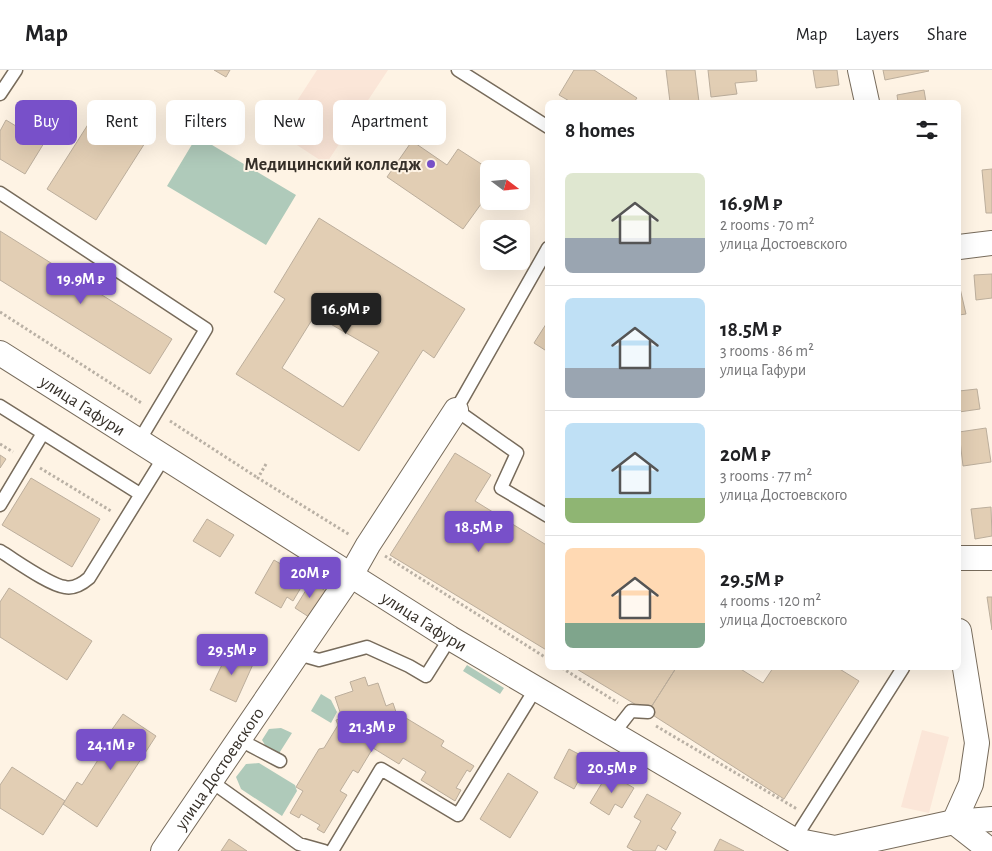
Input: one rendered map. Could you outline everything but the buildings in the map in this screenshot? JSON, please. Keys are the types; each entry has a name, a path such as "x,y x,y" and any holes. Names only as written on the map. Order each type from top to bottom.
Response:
{"street":[{"path":"860,70 867,100"},
{"path":"961,247 992,243"},
{"name":"улица Гафури","path":"0,353 450,638 794,840 836,848 954,822"},
{"name":"улица Достоевского","path":"164,851 351,575 368,545 456,410"},
{"path":"961,558 992,558"},
{"path":"954,822 971,784 976,743 961,644"},
{"path":"954,822 992,819"},
{"path":"954,822 991,851"}],"lane":[{"path":"0,94 16,70"},
{"path":"458,70 545,124"},
{"path":"0,193 206,329 139,441"},
{"path":"545,253 456,410 517,453 502,488 545,514"},
{"path":"0,406 140,494"},
{"path":"0,505 43,433"},
{"path":"0,551 58,586 76,587 89,578 164,457"},
{"path":"298,654 319,660 367,647 410,666 426,676 450,638"},
{"path":"794,840 902,670"},
{"path":"332,851 381,769 458,816 536,688"},
{"path":"613,734 631,711 648,712"},
{"path":"240,740 280,761"},
{"path":"212,782 300,844 324,851"}],"path":[{"path":"0,312 258,478 545,656"},
{"path":"0,444 125,519"},
{"path":"258,478 266,464"},
{"path":"715,760 810,816"}],"shaded area":[{"path":"317,70 388,70 368,100 333,100 333,145 339,145 326,164 297,145 323,145 323,100 298,100"},
{"path":"922,730 949,737 929,813 901,807"}],"green space":[{"path":"192,145 212,145 296,195 266,245 167,186"},
{"path":"467,665 504,688 500,694 463,671"},
{"path":"321,694 331,700 337,712 331,723 311,711"},
{"path":"281,728 292,733 278,755 268,750 262,740 269,729"},
{"path":"259,763 295,785 297,791 282,816 241,789 236,777 246,764"}],"place":[{"name":"Медицинский колледж","path":"431,164"}]}
